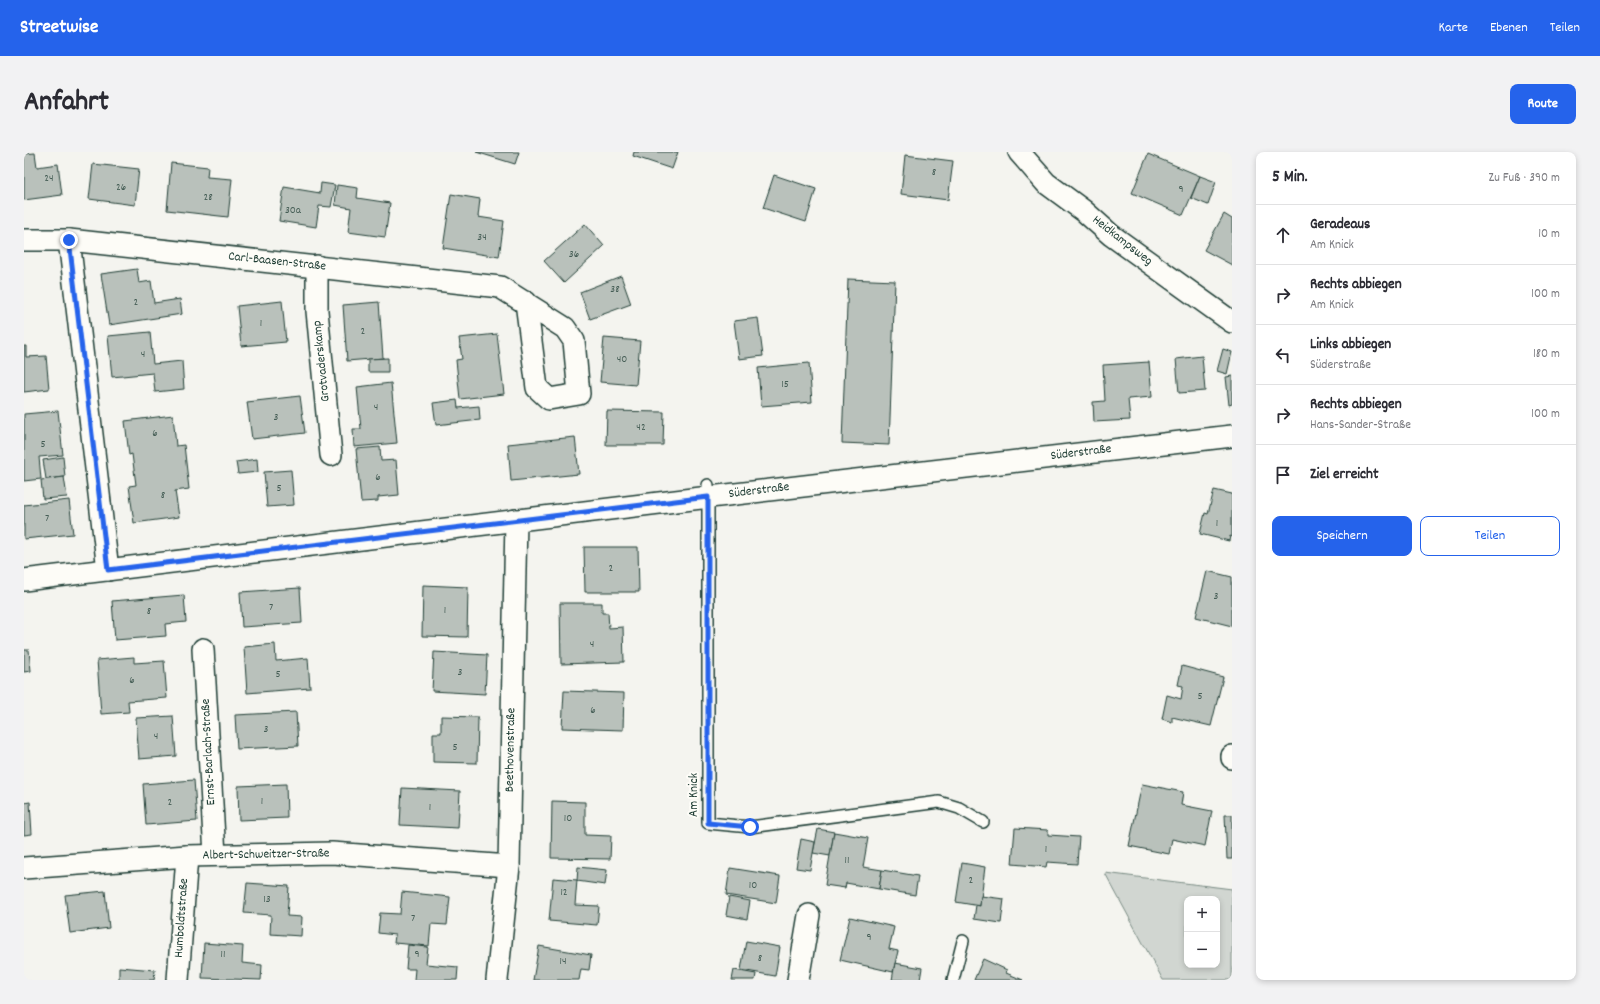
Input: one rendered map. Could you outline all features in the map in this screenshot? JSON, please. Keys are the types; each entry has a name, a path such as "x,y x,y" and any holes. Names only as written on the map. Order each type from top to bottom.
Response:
{"street":[{"name":"Heidkampsweg","path":"1019,152 1046,183 1084,211 1111,235 1232,322"},
{"name":"Carl-Baasen-Straße","path":"24,240 69,240 500,287 526,302"},
{"path":"69,240 108,570"},
{"name":"Grotvaderskamp","path":"317,266 317,311 331,455"},
{"name":"Süderstraße","path":"24,580 516,520 708,491 1232,436"},
{"name":"Beethovenstraße","path":"497,980 509,866 516,520"},
{"name":"Ernst-Barlach-Straße","path":"204,649 215,855"},
{"name":"Albert-Schweitzer-Straße","path":"24,868 187,856 332,853 509,866"},
{"name":"Humboldtstraße","path":"178,980 187,856"},
{"path":"798,980 810,915"}],"lane":[{"name":"Am Knick","path":"708,491 708,823 750,827 939,802 960,808 983,822"},
{"path":"952,980 963,941"}],"shaded area":[{"path":"1105,873 1232,889 1232,980 1163,980"}],"building":[{"path":"476,152 519,152 515,164"},
{"path":"634,152 678,152 672,169 633,156"},
{"path":"35,153 37,167 58,164 62,195 24,200 24,154"},
{"path":"1148,154 1200,176 1183,215 1132,193"},
{"path":"905,155 953,161 948,200 901,194"},
{"path":"171,163 208,167 207,177 232,179 228,217 167,210"},
{"path":"93,164 139,169 135,205 89,199"},
{"path":"774,175 816,189 806,222 763,208"},
{"path":"1200,176 1216,182 1208,205 1191,198"},
{"path":"321,183 335,185 331,207 319,206 316,227 279,221 284,187 320,193"},
{"path":"337,185 358,188 357,198 390,203 385,237 348,232 351,208 335,205"},
{"path":"451,194 480,199 478,217 504,221 499,257 443,248"},
{"path":"1224,214 1232,219 1232,265 1204,250"},
{"path":"585,224 604,246 564,283 544,261"},
{"path":"137,269 139,283 151,281 154,303 180,299 182,314 109,325 101,274"},
{"path":"621,276 631,304 590,319 580,292"},
{"path":"848,279 895,281 889,445 842,443"},
{"path":"282,301 286,342 241,346 237,306"},
{"path":"379,302 383,358 347,361 343,305"},
{"path":"758,318 763,356 739,359 734,321"},
{"path":"150,332 153,364 182,361 184,389 155,392 153,373 112,377 108,336"},
{"path":"497,334 504,394 460,399 456,360 462,359 459,338"},
{"path":"604,338 640,341 636,385 600,382"},
{"path":"24,346 26,346 26,357 46,356 49,389 24,392"},
{"path":"1223,349 1232,352 1227,374 1217,371"},
{"path":"1202,356 1205,391 1179,393 1176,359"},
{"path":"388,358 388,372 368,372 368,359"},
{"path":"1149,362 1152,397 1128,399 1130,420 1094,422 1093,402 1105,401 1103,365"},
{"path":"809,363 812,402 761,406 758,368"},
{"path":"1232,376 1232,404 1229,405 1226,377"},
{"path":"391,383 397,443 354,447 353,429 361,429 357,387"},
{"path":"300,396 305,433 252,439 247,402"},
{"path":"457,400 458,408 479,406 480,420 436,425 433,403"},
{"path":"58,411 63,455 39,457 41,479 24,481 24,414"},
{"path":"607,411 664,412 663,445 606,445"},
{"path":"173,415 176,446 184,445 189,489 175,491 179,517 134,523 129,486 136,485 132,454 129,455 125,421"},
{"path":"575,437 579,474 511,481 508,444"},
{"path":"380,447 381,461 396,460 399,495 378,497 378,501 361,502 356,449"},
{"path":"63,457 65,477 46,479 43,460"},
{"path":"257,459 258,472 238,474 236,462"},
{"path":"291,470 294,505 267,507 264,472"},
{"path":"64,477 67,497 43,499 41,480"},
{"path":"1214,490 1232,494 1232,537 1230,536 1229,541 1200,534 1205,513 1208,514"},
{"path":"69,500 73,534 24,539 24,505"},
{"path":"584,547 638,547 639,592 585,592"},
{"path":"1207,571 1232,577 1232,626 1196,617"},
{"path":"423,585 468,587 467,637 422,636"},
{"path":"300,588 302,623 242,627 240,592"},
{"path":"184,595 186,622 165,624 166,636 115,640 112,601"},
{"path":"560,603 602,603 602,613 608,613 609,628 623,627 624,662 561,664"},
{"path":"275,644 276,661 308,658 310,688 247,693 244,647"},
{"path":"24,650 29,650 31,671 24,672"},
{"path":"434,652 487,655 485,694 432,691"},
{"path":"134,657 134,663 164,661 167,698 128,701 129,712 101,714 97,660"},
{"path":"1182,666 1223,677 1211,726 1172,717 1172,722 1162,719 1167,695 1181,699 1183,686 1178,685"},
{"path":"564,691 624,693 623,730 562,728"},
{"path":"296,712 298,746 237,749 235,715"},
{"path":"173,716 176,756 139,759 136,718"},
{"path":"441,716 478,717 477,763 433,762 433,733 441,733"},
{"path":"194,780 197,821 146,825 143,784"},
{"path":"286,784 287,818 239,820 238,786"},
{"path":"1142,784 1183,792 1181,805 1212,811 1205,846 1172,839 1169,854 1129,846"},
{"path":"402,788 460,791 458,828 400,825"},
{"path":"552,801 585,802 585,835 611,836 610,859 551,858"},
{"path":"30,802 32,834 24,835 24,803"},
{"path":"1225,815 1232,815 1232,859 1227,859"},
{"path":"1015,828 1048,830 1048,835 1079,837 1077,864 1047,862 1046,867 1012,864"},
{"path":"818,829 834,832 830,856 813,853"},
{"path":"834,832 868,838 863,867 882,870 879,889 846,883 845,888 825,885"},
{"path":"801,839 815,842 810,870 796,868"},
{"path":"962,863 985,867 980,906 956,902"},
{"path":"578,867 607,870 605,885 577,881"},
{"path":"730,868 780,876 776,903 726,895"},
{"path":"882,870 918,876 915,895 879,889"},
{"path":"553,878 577,880 575,905 599,906 597,925 549,921"},
{"path":"247,883 289,886 287,916 302,917 301,936 270,934 271,915 244,913"},
{"path":"105,891 109,928 70,933 65,895"},
{"path":"402,892 450,897 447,925 431,924 429,946 394,943 395,935 378,933 380,913 400,914"},
{"path":"981,896 1004,899 1001,923 974,919 976,905 980,906"},
{"path":"729,897 750,901 747,919 726,915"},
{"path":"850,917 894,927 889,949 898,951 893,972 840,960"},
{"path":"746,941 780,947 775,976 741,970"},
{"path":"204,943 243,946 242,963 262,965 261,980 202,978"},
{"path":"408,945 428,947 426,964 458,967 457,980 414,980 415,969 406,969"},
{"path":"539,946 591,955 589,970 581,969 579,980 533,980"},
{"path":"983,959 1007,970 1006,973 1023,980 974,980"},
{"path":"895,963 922,968 920,980 892,980"},
{"path":"119,967 155,970 154,980 119,980"},
{"path":"734,970 756,974 755,980 732,980"}],"route":[{"path":"69,240 108,570 708,497 708,823 750,827"}]}
